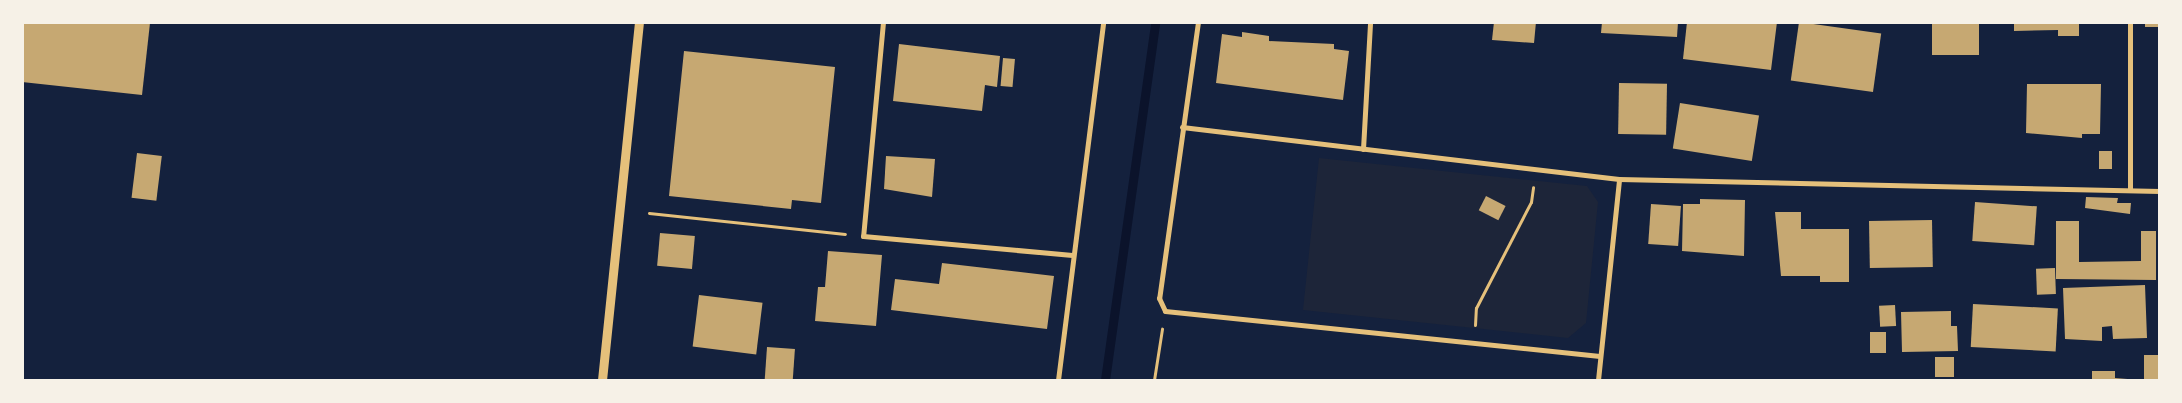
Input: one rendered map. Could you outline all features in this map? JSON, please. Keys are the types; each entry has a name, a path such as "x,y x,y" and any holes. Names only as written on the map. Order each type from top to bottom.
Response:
{"street":[{"path":"602,380 639,22"},
{"path":"883,22 863,236 1072,256"},
{"path":"1058,380 1072,256 1103,22"},
{"path":"1198,22 1159,298 1165,311 1600,356"},
{"path":"1363,149 1370,22"},
{"path":"2130,22 2130,188"},
{"path":"1182,127 1620,179 2130,188 2160,191"},
{"path":"1598,380 1620,179"}],"path":[{"path":"1474,342 1476,308 1531,202 1536,169"},
{"path":"649,213 863,236"},
{"path":"1154,380 1165,311"}],"shaded area":[{"path":"1319,158 1587,186 1598,202 1586,323 1568,338 1303,310"}],"building":[{"path":"22,22 150,23 142,95 22,82"},
{"path":"1494,22 1536,22 1534,43 1492,40"},
{"path":"1602,22 1678,22 1677,37 1601,33"},
{"path":"1687,22 1777,22 1771,70 1683,59"},
{"path":"1799,22 1881,34 1873,92 1791,80"},
{"path":"1932,22 1979,22 1979,55 1932,55"},
{"path":"2014,22 2079,22 2079,36 2058,36 2058,30 2014,31"},
{"path":"2145,22 2160,22 2160,27 2145,27"},
{"path":"1242,32 1269,36 1269,41 1334,44 1334,49 1349,51 1343,100 1216,83 1222,34 1242,37"},
{"path":"899,44 1000,56 997,87 985,85 982,111 893,101"},
{"path":"684,51 835,67 821,203 792,200 791,209 669,196"},
{"path":"1003,58 1015,59 1013,87 1001,86"},
{"path":"1619,83 1667,84 1666,135 1618,134"},
{"path":"2027,84 2101,84 2100,134 2082,134 2082,138 2026,133"},
{"path":"1680,103 1759,116 1752,161 1673,148"},
{"path":"2099,151 2112,151 2112,169 2099,169"},
{"path":"137,153 162,156 156,201 132,198"},
{"path":"886,156 935,159 932,197 884,189"},
{"path":"1486,196 1506,206 1498,220 1479,210"},
{"path":"2086,197 2118,198 2117,203 2131,203 2130,214 2085,208"},
{"path":"1700,199 1745,200 1744,256 1682,251 1683,204 1700,204"},
{"path":"1975,202 2037,206 2034,245 1972,241"},
{"path":"1651,204 1681,206 1678,246 1648,244"},
{"path":"1775,212 1801,212 1801,229 1849,229 1849,282 1820,282 1820,276 1781,276"},
{"path":"1932,220 1933,267 1870,268 1869,221"},
{"path":"2056,221 2079,221 2079,262 2141,261 2141,231 2156,231 2156,280 2056,279"},
{"path":"660,233 695,236 692,269 657,266"},
{"path":"828,251 882,255 876,326 815,321 818,287 825,287"},
{"path":"942,263 1054,276 1047,329 891,310 895,279 939,284"},
{"path":"2055,268 2056,294 2037,295 2036,269"},
{"path":"2145,285 2147,338 2113,339 2112,326 2102,327 2102,341 2065,339 2063,288"},
{"path":"699,295 763,303 756,354 693,347"},
{"path":"1973,304 2058,308 2056,351 1971,347"},
{"path":"1895,305 1896,326 1880,327 1879,306"},
{"path":"1951,311 1951,326 1957,326 1958,351 1902,352 1901,312"},
{"path":"1870,332 1886,332 1886,353 1870,353"},
{"path":"767,347 795,349 793,380 765,380"},
{"path":"2144,355 2160,355 2160,380 2144,380"},
{"path":"1935,357 1954,357 1954,377 1935,377"},
{"path":"2092,371 2115,371 2115,378 2140,380 2092,380"}],"waterway":[{"path":"1105,380 1155,22"}]}
